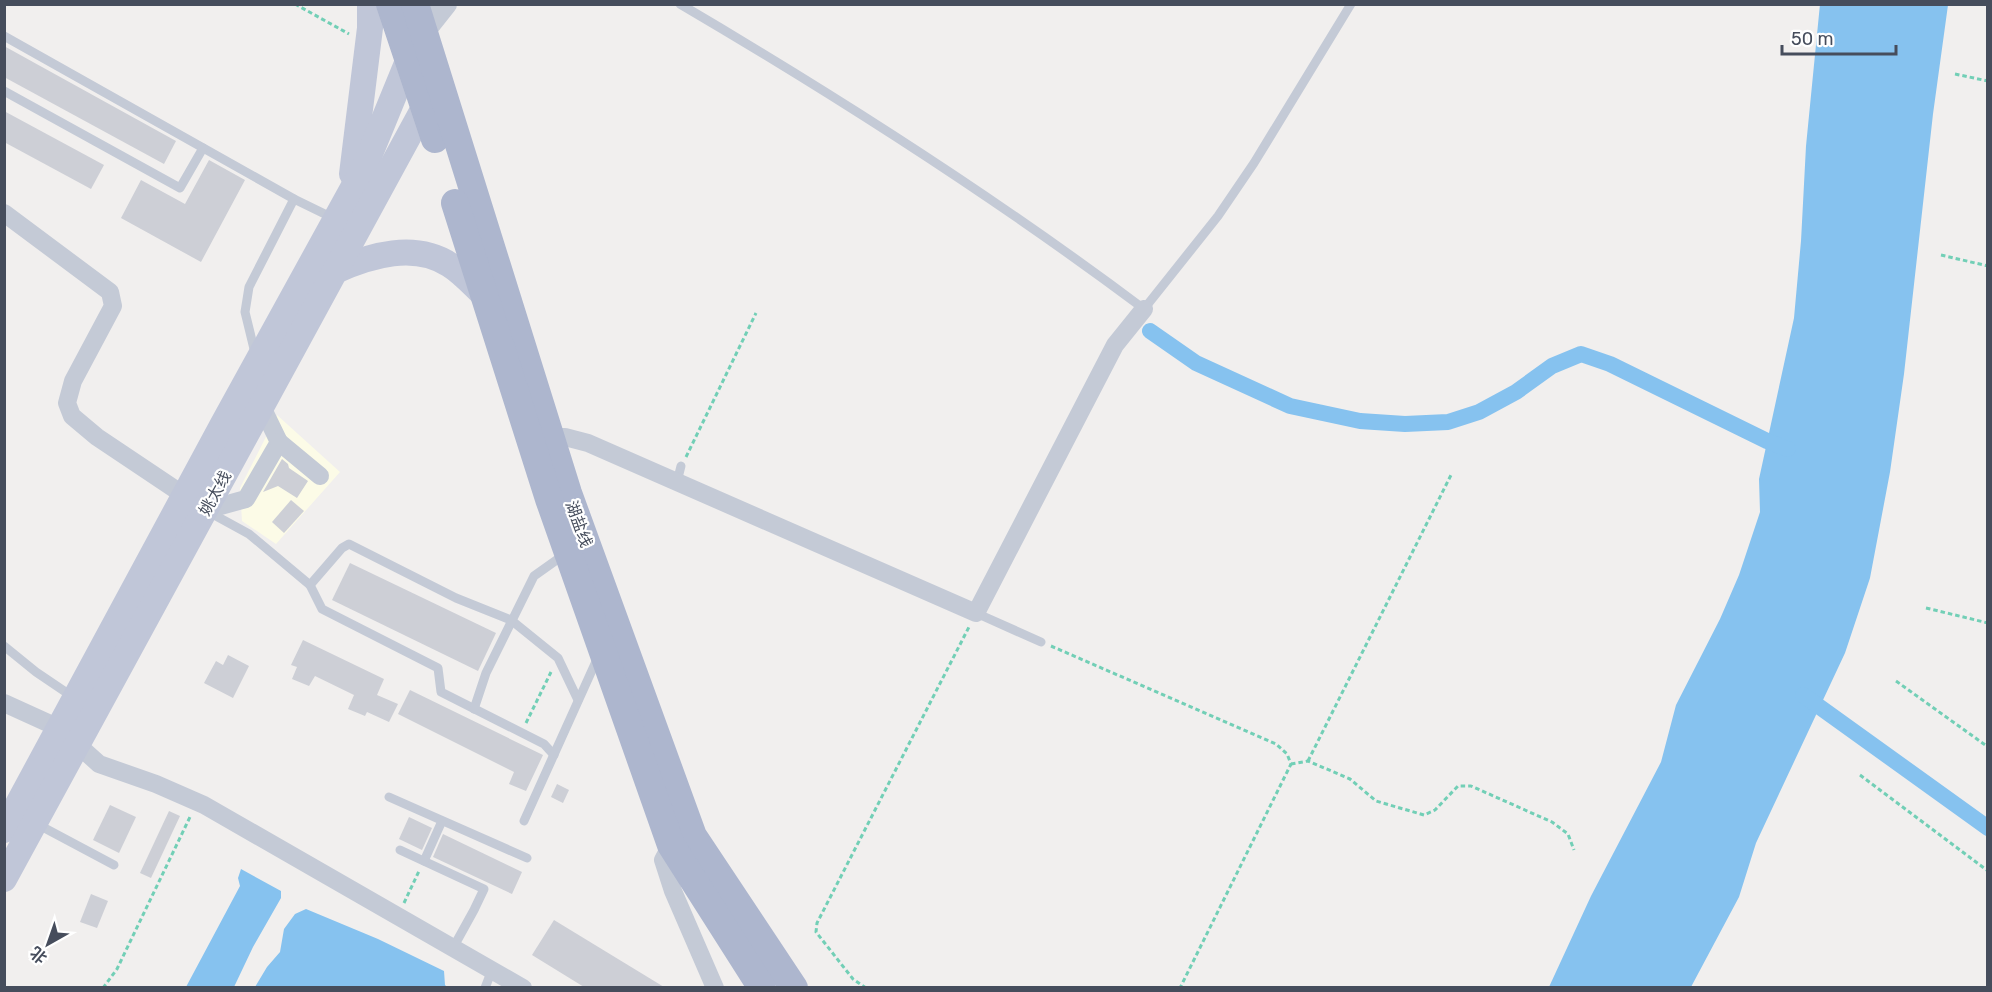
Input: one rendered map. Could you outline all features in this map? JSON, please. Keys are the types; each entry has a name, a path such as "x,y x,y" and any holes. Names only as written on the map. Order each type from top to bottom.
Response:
{"main road":[{"path":"350,192 370,28 370,4"},
{"name":"湖盐线","path":"390,4 421,66 551,437 568,493 693,836 794,987"},
{"path":"415,4 423,33 421,66 425,106"},
{"name":"姚太线","path":"4,879 35,823 68,737 75,699 257,361 421,66"},
{"name":"姚太线","path":"4,830 68,737 206,510 425,106"},
{"name":"湖盐线","path":"425,106 549,499 671,845 762,987"},
{"path":"335,271 355,262 381,255 411,252 431,256 451,266 485,296"}],"street":[{"path":"423,33 446,4"},
{"path":"4,213 110,292 113,306 73,381 67,403 72,416 98,437 206,510 246,499 279,442"},
{"path":"551,437 565,437 588,443 679,474 976,613 1115,345 1144,309"},
{"path":"262,407 279,442 320,476"},
{"path":"4,703 68,737 99,764 156,784 197,802 523,987"},
{"path":"671,845 663,860 673,891 715,987"}],"lane":[{"path":"680,4 1000,205 1067,251 1144,309 1218,216 1248,172 1350,4"},
{"path":"4,36 294,199 335,219"},
{"path":"4,91 180,188 202,148"},
{"path":"257,361 245,312 249,287 294,199"},
{"path":"206,510 249,534 310,585 322,609 438,668 441,692 544,744 554,754"},
{"path":"310,585 342,548 350,544 456,598 511,620 558,658 578,700"},
{"path":"474,709 486,673 534,576 568,552"},
{"path":"976,613 1041,642"},
{"path":"4,646 75,699"},
{"path":"524,821 602,649"},
{"path":"388,796 527,858"},
{"path":"424,861 442,821"},
{"path":"35,823 114,865"},
{"path":"400,850 483,889 453,948"},
{"path":"485,987 492,970"}],"path":[{"path":"1955,74 1988,81"},
{"path":"1941,255 1988,266"},
{"path":"679,474 756,313"},
{"path":"1308,761 1452,473"},
{"path":"1926,608 1988,622"},
{"path":"866,987 853,979 816,932 817,923 976,613"},
{"path":"1041,642 1276,744 1287,754 1291,764 1180,987"},
{"path":"522,733 558,658"},
{"path":"1896,681 1988,747"},
{"path":"1291,764 1308,761 1350,779 1376,801 1424,815 1435,810 1458,786 1471,786 1552,822 1568,834 1574,850"},
{"path":"1860,774 1988,871"},
{"path":"103,987 117,969 197,802"},
{"path":"397,917 424,861"}],"shaded area":[{"path":"277,415 340,472 276,544 242,521 240,488"}],"water":[{"path":"1820,4 1948,5 1933,114 1904,374 1890,472 1870,578 1845,653 1756,843 1739,897 1691,987 1549,987 1591,896 1661,762 1676,705 1720,619 1739,575 1760,512 1759,479 1794,318 1806,146"},
{"path":"241,869 281,891 281,898 253,947 234,987 186,987 240,886 238,878"},
{"path":"306,909 378,939 444,971 447,987 255,987 267,967 280,952 284,929 295,914"}],"building":[{"path":"4,46 176,141 164,164 4,77"},
{"path":"4,111 104,165 91,189 4,142"},
{"path":"209,160 245,180 201,262 121,218 141,180 185,204"},
{"path":"282,459 289,468 308,481 297,498 278,486 263,492"},
{"path":"291,500 304,511 284,533 272,522"},
{"path":"350,563 496,633 478,671 332,600"},
{"path":"303,640 384,679 377,695 398,704 389,722 367,712 365,716 348,709 354,695 315,676 309,686 292,679 297,667 291,665"},
{"path":"228,655 249,666 233,698 204,683 216,661 223,665"},
{"path":"410,690 543,755 526,791 509,784 514,772 398,714"},
{"path":"557,784 569,790 563,803 551,797"},
{"path":"110,805 136,817 119,853 93,840"},
{"path":"169,811 180,816 151,878 140,873"},
{"path":"409,817 432,828 422,850 399,839"},
{"path":"443,834 522,872 512,894 433,857"},
{"path":"91,894 108,901 97,928 80,922"},
{"path":"554,920 664,987 584,987 532,955"}],"waterway":[{"path":"1150,331 1196,363 1290,406 1360,421 1405,424 1448,422 1479,412 1516,392 1552,366 1581,354 1610,364 1767,441 1788,449"},
{"path":"1803,695 1988,828"}]}
